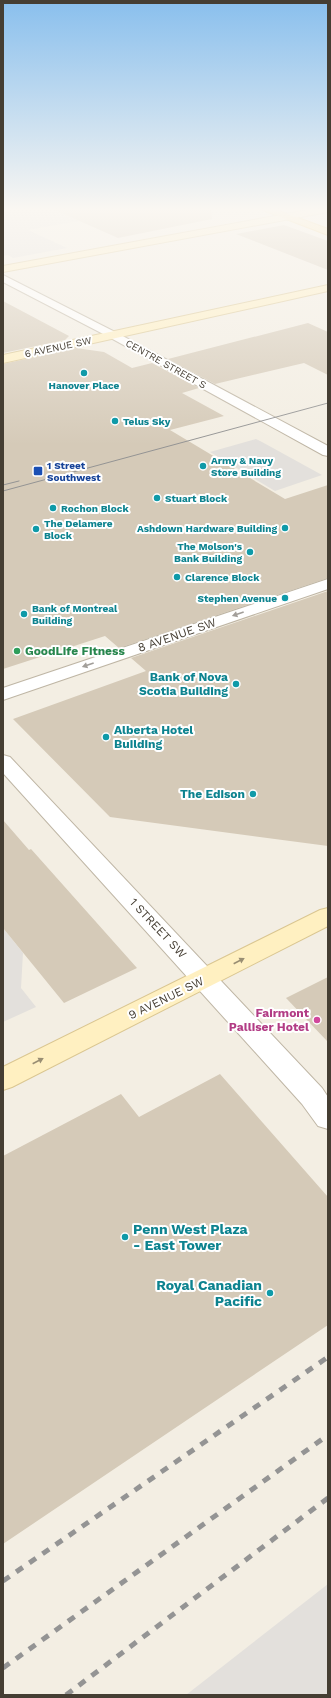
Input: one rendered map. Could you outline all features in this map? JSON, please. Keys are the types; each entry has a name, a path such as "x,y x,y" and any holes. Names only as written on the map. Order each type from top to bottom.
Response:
{"main road":[{"name":"6 AVENUE SW","path":"3,359 328,288"},
{"name":"9 AVENUE SW","path":"3,1079 328,916"}],"street":[{"name":"CENTRE STREET S","path":"19,286 113,335 328,452"},
{"name":"8 AVENUE SW","path":"3,694 328,584"},
{"name":"1 STREET SW","path":"3,761 320,1102 328,1118"}],"shaded area":[{"path":"256,439 322,475 275,491 210,452"},
{"path":"3,928 23,953 21,988 36,1007 3,1022"},
{"path":"328,1584 328,1695 186,1695"}],"building":[{"path":"3,301 69,336 65,340 3,353"},
{"path":"308,323 328,332 328,375 304,363 215,384 168,359"},
{"path":"76,348 104,352 132,368 152,363 199,388 182,393 224,416 170,430 285,499 328,485 328,578 119,648 105,636 3,669 3,364"},
{"path":"328,591 328,846 110,817 13,719 146,671 131,658"},
{"path":"3,820 29,850 31,849 137,968 64,1003 3,928"},
{"name":"Fairmont Palliser Hotel","path":"328,977 328,1042 286,998"},
{"path":"220,1074 328,1197 328,1325 3,1544 3,1156 121,1094 139,1117"}],"tram line":[{"path":"3,491 328,403"},
{"path":"3,485 19,481"}],"railway":[{"path":"3,1581 328,1357"},
{"path":"3,1668 328,1435"},
{"path":"66,1695 328,1498"}],"place":[{"name":"Hanover Place","path":"84,373"},
{"name":"Telus Sky","path":"115,421"},
{"name":"Army & Navy Store Building","path":"203,466"},
{"name":"1 Street Southwest","path":"38,471"},
{"name":"Stuart Block","path":"157,498"},
{"name":"Rochon Block","path":"53,508"},
{"name":"Ashdown Hardware Building","path":"285,528"},
{"name":"The Delamere Block","path":"36,529"},
{"name":"The Molson's Bank Building","path":"250,552"},
{"name":"Clarence Block","path":"177,577"},
{"name":"Stephen Avenue","path":"285,598"},
{"name":"Bank of Montreal Building","path":"24,614"},
{"name":"GoodLife Fitness","path":"17,651"},
{"name":"Bank of Nova Scotia Building","path":"236,684"},
{"name":"Alberta Hotel Building","path":"106,737"},
{"name":"The Edison","path":"253,794"},
{"name":"Fairmont Palliser Hotel","path":"317,1020"},
{"name":"Penn West Plaza - East Tower","path":"125,1237"},
{"name":"Royal Canadian Pacific","path":"270,1293"}]}
